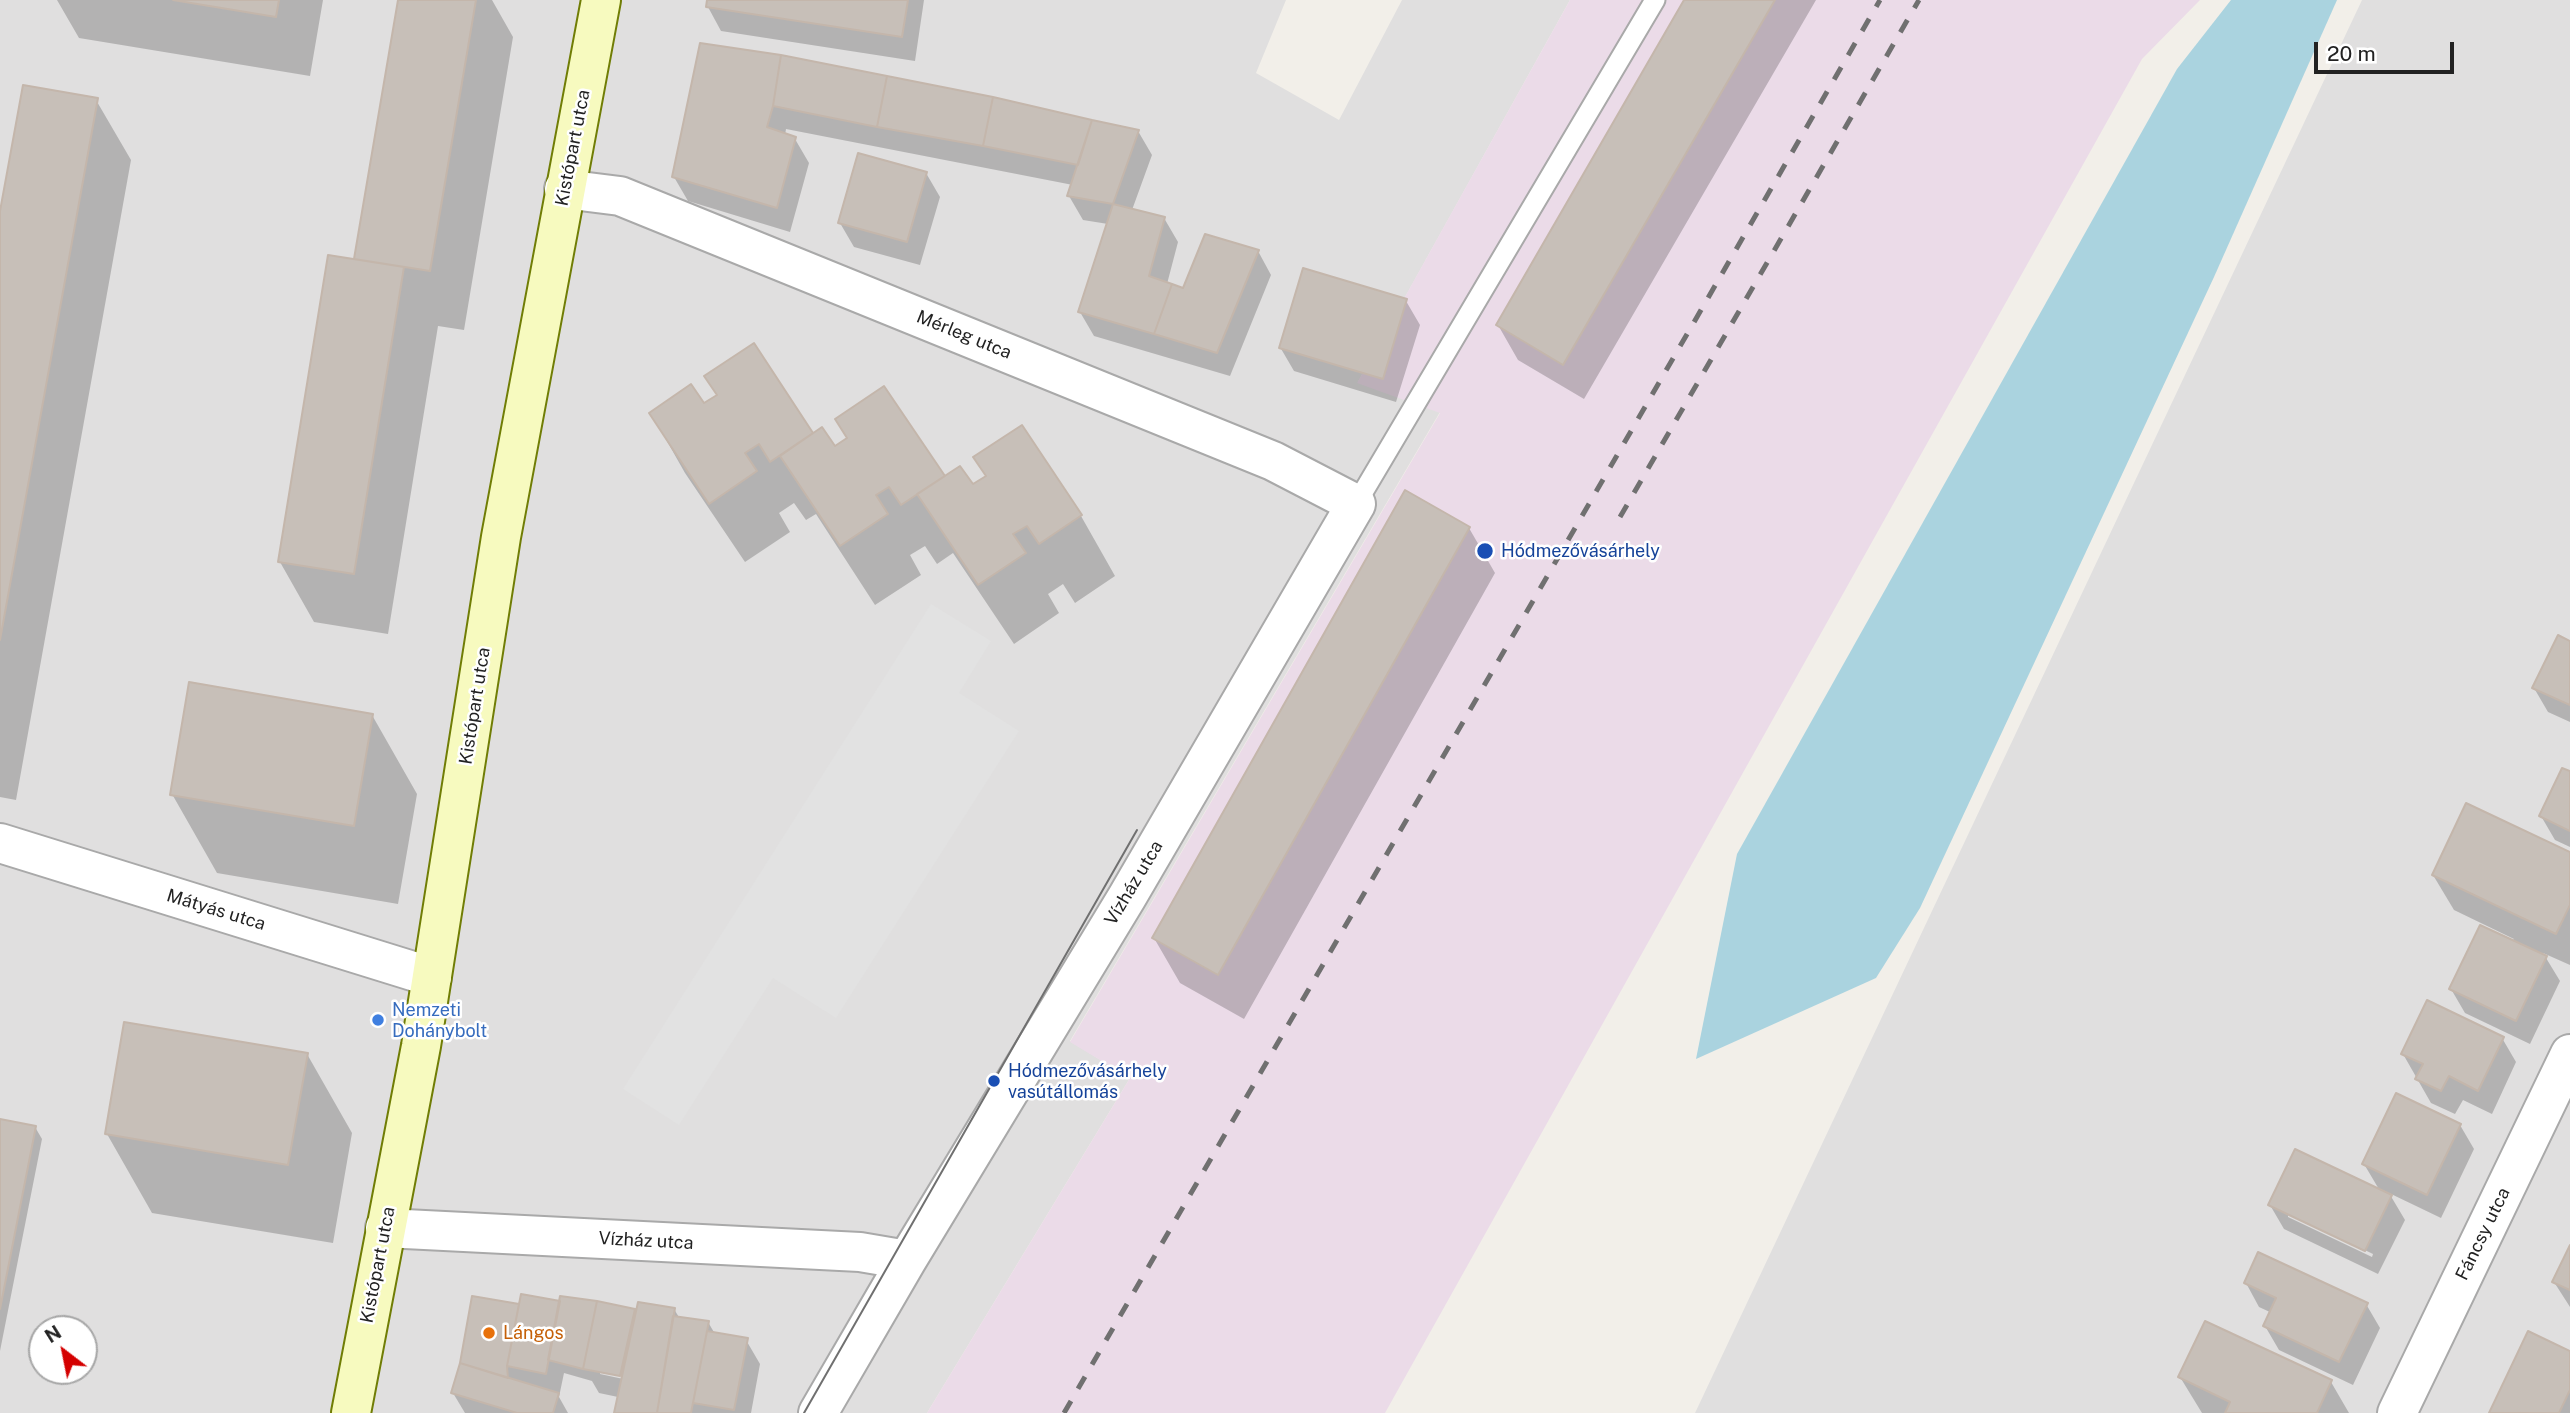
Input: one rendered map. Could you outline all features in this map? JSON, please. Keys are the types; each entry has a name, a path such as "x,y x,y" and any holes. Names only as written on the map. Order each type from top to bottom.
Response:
{"street":[{"name":"Kistópart utca","path":"351,1413 421,1046 501,537 601,0"},
{"name":"Mérleg utca","path":"564,189 620,196 1273,461 1356,503"},
{"name":"Vízház utca","path":"818,1413 907,1260 1127,897 1356,503"},
{"name":"Mátyás utca","path":"0,843 432,977"},
{"name":"Fáncsy utca","path":"2397,1413 2570,1054"},
{"name":"Vízház utca","path":"385,1228 860,1252 907,1260"}],"lane":[{"path":"1356,503 1655,0"}],"shaded area":[{"path":"0,0 1286,0 1256,73 1339,120 1402,0 1570,0 1358,382 1440,412 1070,1041 1130,1078 927,1413 0,1413"},
{"path":"1570,0 2200,0 2142,59 1385,1413 927,1413 1130,1078 1070,1042 1440,413 1357,383"},
{"path":"2362,0 2570,0 2570,1413 1695,1413"},
{"path":"931,604 991,641 959,693 1019,731 836,1018 773,978 679,1125 623,1089"}],"water":[{"path":"2231,0 2337,0 2214,277 1920,908 1876,978 1696,1059 1737,854 2177,69"}],"building":[{"path":"173,0 279,0 276,17"},
{"path":"398,0 476,0 430,271 354,259"},
{"path":"707,0 908,0 902,37 706,7"},
{"path":"1684,0 1775,0 1563,365 1496,325"},
{"path":"700,43 781,55 767,127 796,137 777,208 672,177"},
{"path":"781,55 887,76 877,127 773,106"},
{"path":"887,76 993,97 983,146 877,127"},
{"path":"23,85 98,98 0,640 0,211"},
{"path":"993,97 1092,120 1078,165 983,146"},
{"path":"1092,120 1139,130 1113,204 1067,196"},
{"path":"858,153 927,172 907,242 838,223"},
{"path":"1113,204 1165,217 1149,276 1172,284 1154,334 1078,312"},
{"path":"1205,234 1259,250 1217,353 1154,334 1172,284 1183,288"},
{"path":"328,255 404,267 354,574 278,562"},
{"path":"1303,268 1407,299 1383,379 1279,348"},
{"path":"754,343 813,433 770,462 759,444 745,453 757,471 709,504 649,413 691,384 704,403 717,395 704,376"},
{"path":"884,386 945,476 901,505 889,487 876,495 888,514 840,546 780,456 822,427 835,446 847,438 835,419"},
{"path":"1022,425 1082,515 1039,544 1027,526 1013,534 1026,553 978,585 917,494 960,466 973,484 986,476 973,457"},
{"path":"1405,490 1470,527 1218,975 1152,938"},
{"path":"2558,635 2570,641 2570,705 2532,688"},
{"path":"189,682 373,714 354,826 170,795"},
{"path":"2562,768 2570,771 2570,831 2539,816"},
{"path":"2466,803 2570,852 2570,905 2556,934 2432,875"},
{"path":"2480,925 2547,956 2516,1021 2449,989"},
{"path":"2427,1000 2504,1037 2478,1091 2449,1076 2441,1091 2415,1079 2423,1064 2401,1054"},
{"path":"124,1022 308,1053 288,1165 105,1134"},
{"path":"2396,1093 2461,1124 2427,1195 2362,1164"},
{"path":"0,1119 36,1126 0,1309"},
{"path":"2295,1149 2392,1195 2365,1251 2268,1205"},
{"path":"2570,1245 2570,1290 2552,1282"},
{"path":"2258,1252 2368,1303 2339,1362 2263,1326 2276,1298 2244,1283"},
{"path":"521,1294 560,1301 546,1374 507,1366"},
{"name":"Lángos","path":"472,1296 519,1304 507,1366 508,1378 460,1363"},
{"path":"560,1296 597,1301 583,1369 548,1360"},
{"path":"597,1301 635,1309 620,1376 583,1369"},
{"path":"638,1302 675,1308 657,1413 614,1413"},
{"path":"673,1316 709,1321 691,1413 657,1413"},
{"path":"2205,1321 2332,1380 2317,1413 2225,1413 2230,1402 2178,1377"},
{"path":"707,1331 748,1338 734,1410 693,1403"},
{"path":"2528,1331 2570,1351 2570,1390 2559,1413 2489,1413"},
{"path":"460,1363 559,1393 553,1413 517,1413 451,1393"}],"tram line":[{"path":"804,1413 1137,830"}],"railway":[{"path":"1064,1413 1880,0"},
{"path":"1620,517 1919,0"}],"place":[{"name":"Hódmezővásárhely","path":"1485,551"},
{"name":"Nemzeti Dohánybolt","path":"378,1020"},
{"name":"Hódmezővásárhely vasútállomás","path":"994,1081"},
{"name":"Lángos","path":"489,1333"}]}
